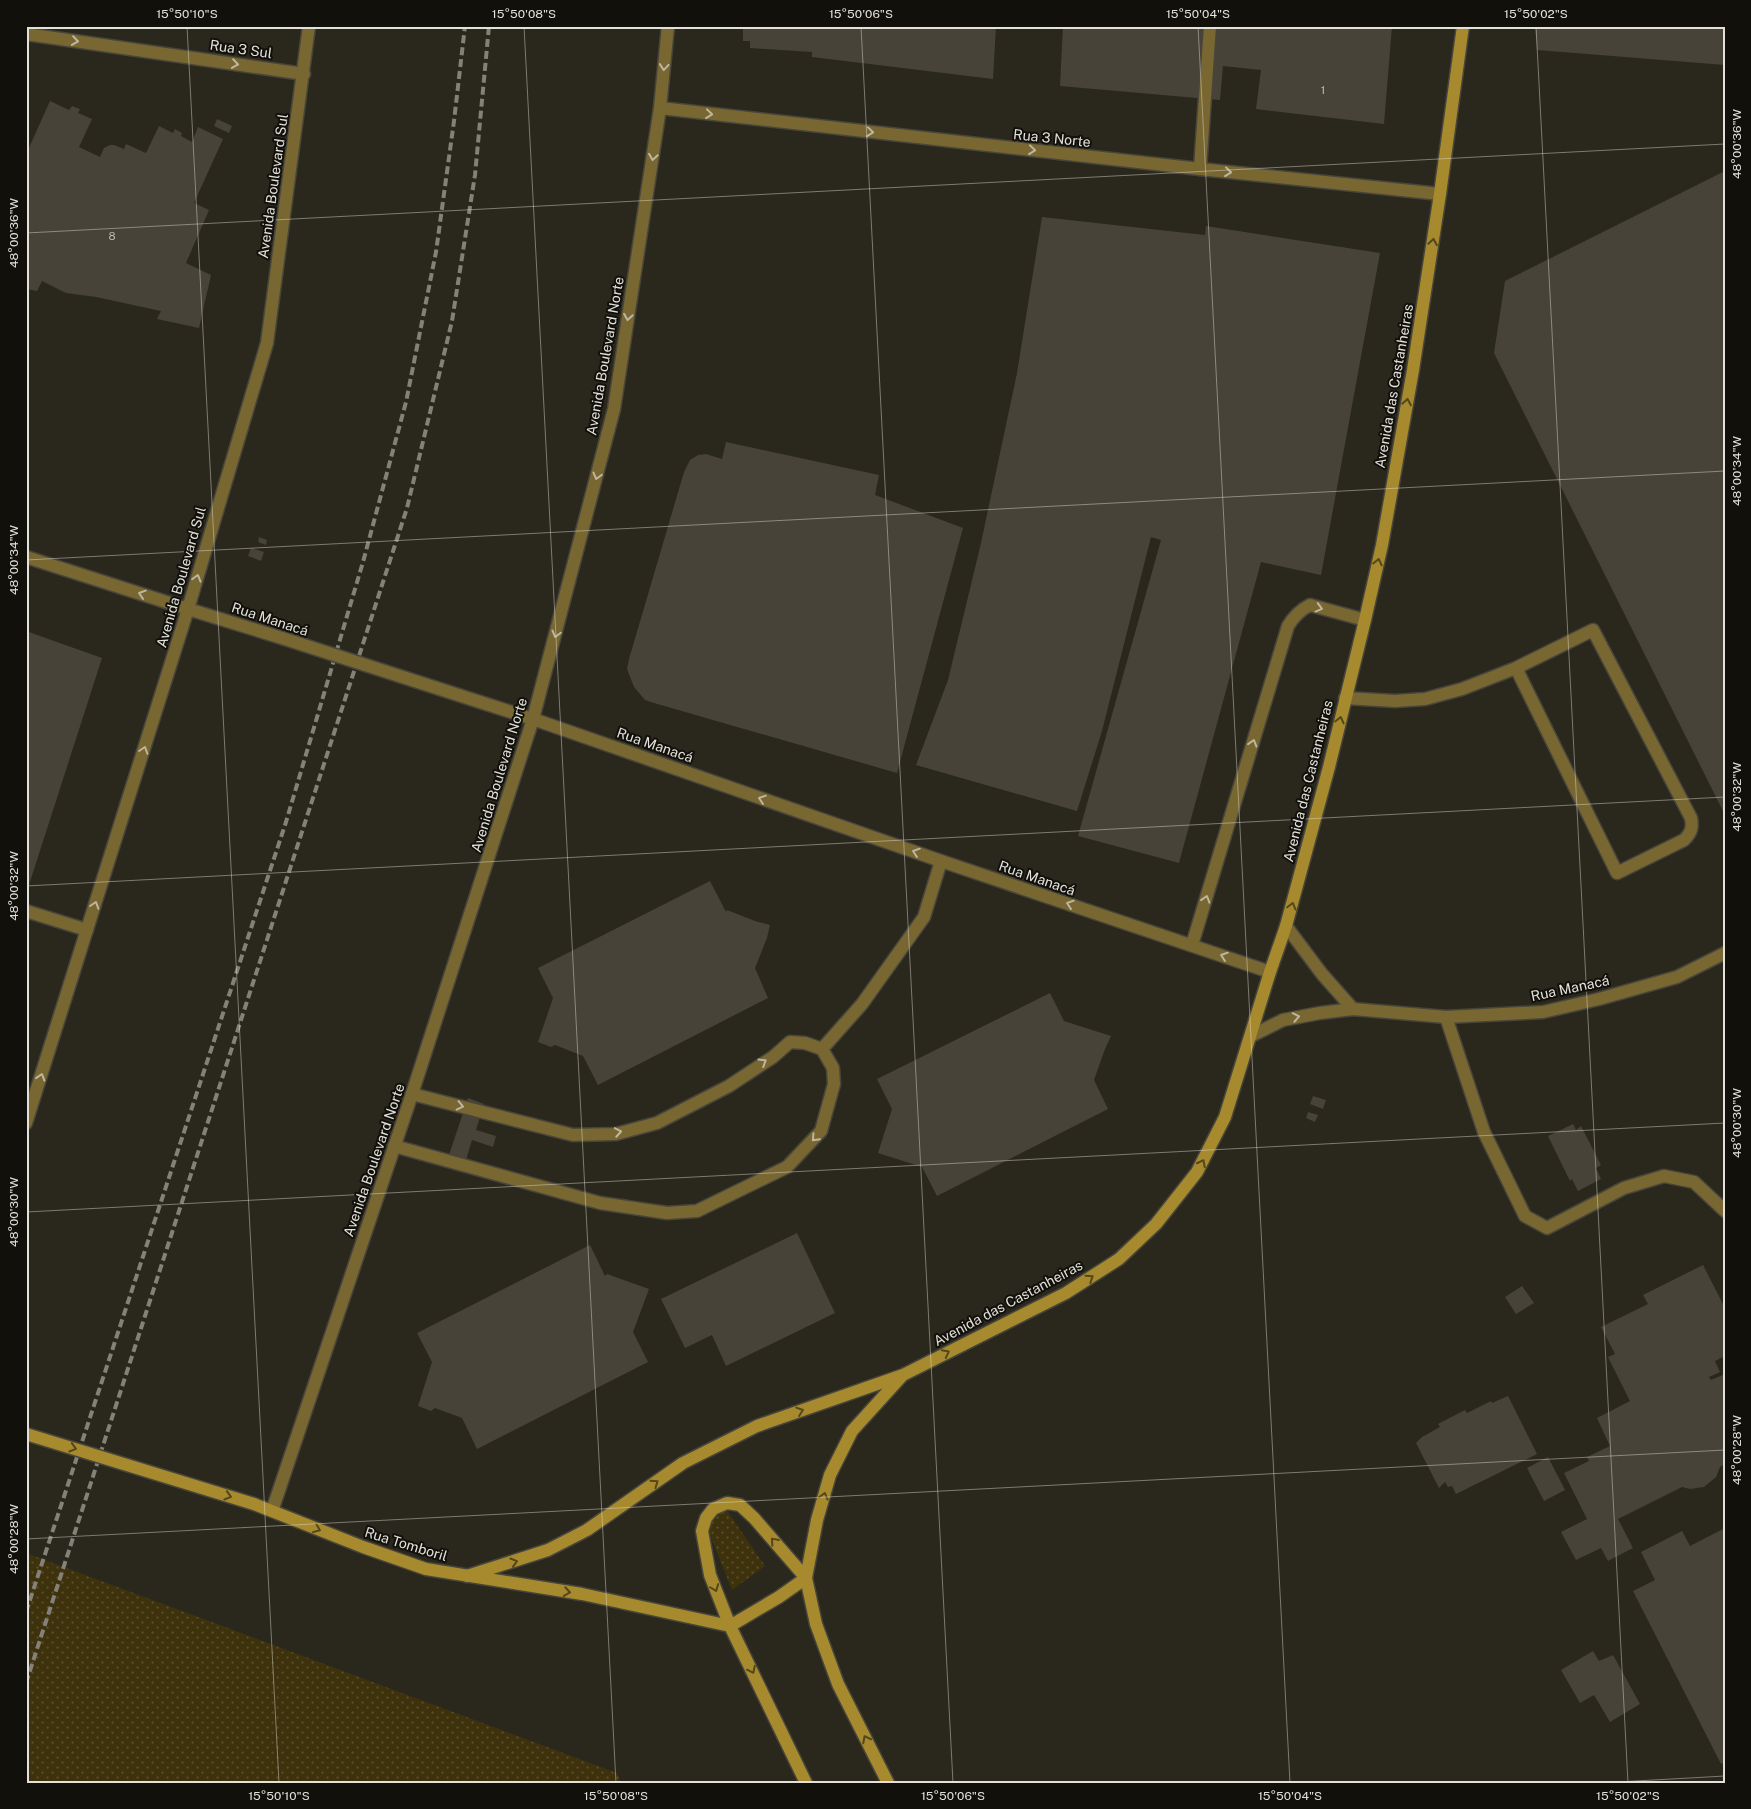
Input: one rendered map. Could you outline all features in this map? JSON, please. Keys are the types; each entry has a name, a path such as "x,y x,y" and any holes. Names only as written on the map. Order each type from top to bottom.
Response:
{"main road":[{"name":"Avenida das Castanheiras","path":"467,1576 548,1550 588,1530 684,1463 757,1426 903,1375 1066,1293 1119,1259 1156,1224 1197,1172 1226,1117 1286,926 1365,620 1382,545 1413,370 1463,26"},
{"name":"Avenida das Castanheiras","path":"888,1783 838,1684 816,1624 806,1578 830,1475 852,1431 903,1375"},
{"name":"Rua Tomboril","path":"26,1434 254,1504 363,1548 426,1569 582,1594 730,1626"},
{"path":"730,1626 779,1597 806,1578 754,1518 740,1505 727,1503 712,1509 706,1518 702,1531 710,1574 730,1626 806,1783"}],"street":[{"name":"Avenida Boulevard Sul","path":"26,1123 188,609 267,343 309,26"},
{"name":"Avenida Boulevard Norte","path":"272,1511 412,1094 533,719 614,409 660,108 668,26"},
{"path":"1200,169 1210,26"},
{"name":"Rua 3 Sul","path":"26,34 304,74"},
{"name":"Rua 3 Norte","path":"660,108 1440,194"},
{"name":"Rua Manacá","path":"26,558 533,719 941,861 1270,972"},
{"path":"1192,945 1288,626 1302,609 1310,605 1365,620"},
{"path":"1345,698 1395,701 1425,699 1462,689 1516,668 1593,630 1691,818 1693,826 1690,835 1684,840 1617,872 1516,668"},
{"path":"822,1049 862,1004 924,917 941,861"},
{"path":"26,911 87,930"},
{"path":"1286,926 1322,974 1353,1008"},
{"name":"Rua Manacá","path":"1251,1036 1283,1020 1353,1008 1446,1017 1543,1012 1599,999 1677,977 1725,953"},
{"path":"1446,1017 1484,1132 1525,1216 1548,1228 1624,1188 1664,1176 1694,1182 1725,1211"},
{"path":"394,1146 600,1203 667,1213 697,1211 787,1168 821,1131 834,1084 833,1068 822,1049 805,1042 790,1042 773,1057 729,1086 656,1123 616,1134 573,1135 412,1094"}],"shaded area":[{"path":"717,1508 728,1512 765,1566 732,1590 709,1532 708,1520"},
{"path":"26,1553 617,1773 621,1783 26,1783"}],"building":[{"path":"743,26 996,26 993,79 812,57 812,52 750,48 750,41 743,41"},
{"path":"1063,26 1392,26 1384,124 1256,109 1261,70 1223,66 1220,100 1060,86"},
{"path":"1535,26 1725,26 1725,65 1537,50"},
{"path":"50,101 69,110 72,106 80,109 78,113 92,119 79,147 100,157 104,148 110,145 124,149 126,144 146,153 159,126 173,133 175,129 182,133 181,136 192,142 198,127 223,139 194,203 209,210 186,263 211,275 199,328 157,319 161,311 96,297 66,293 42,281 37,291 26,289 26,177 28,174 26,173 26,150 28,150"},
{"path":"217,119 232,126 229,133 214,126"},
{"path":"1725,171 1725,815 1494,353 1505,281"},
{"path":"1042,217 1205,235 1206,226 1380,253 1321,575 1261,562 1179,863 1078,836 1161,540 1151,537 1102,731 1077,811 916,765 948,680 981,543 1017,373"},
{"path":"726,442 879,475 875,495 963,528 897,773 654,703 645,700 634,687 627,669 629,659 684,472 690,460 698,455 706,454 722,459"},
{"path":"259,537 267,540 266,545 258,542"},
{"path":"251,548 264,552 261,561 248,556"},
{"path":"26,631 102,658 28,888 26,888"},
{"path":"710,881 726,912 727,910 770,925 755,968 768,998 598,1085 583,1056 555,1045 551,1047 538,1042 553,998 538,968"},
{"path":"1050,993 1064,1021 1111,1036 1094,1080 1108,1109 937,1196 922,1167 878,1153 892,1109 877,1079"},
{"path":"1313,1096 1326,1100 1323,1109 1310,1104"},
{"path":"468,1098 484,1104 476,1130 496,1136 493,1147 472,1140 464,1167 447,1161"},
{"path":"1308,1112 1318,1115 1315,1122 1306,1118"},
{"path":"1573,1124 1576,1130 1581,1126 1601,1165 1596,1168 1601,1179 1578,1191 1572,1179 1570,1181 1548,1136"},
{"path":"797,1233 835,1313 726,1366 712,1335 685,1348 661,1299"},
{"path":"590,1245 605,1276 607,1274 649,1289 633,1332 648,1362 477,1449 462,1418 435,1408 431,1411 418,1406 432,1362 417,1333"},
{"path":"1703,1265 1725,1308 1725,1356 1715,1361 1720,1372 1709,1377 1711,1380 1725,1374 1725,1464 1720,1467 1716,1477 1704,1487 1690,1489 1682,1487 1618,1519 1633,1548 1608,1561 1601,1548 1576,1560 1561,1532 1587,1519 1564,1473 1589,1461 1587,1457 1610,1446 1597,1418 1630,1401 1608,1357 1615,1354 1601,1327 1648,1304 1643,1295"},
{"path":"1522,1286 1534,1303 1516,1314 1505,1297"},
{"path":"1508,1396 1537,1454 1456,1494 1452,1486 1448,1487 1445,1482 1439,1488 1416,1443 1422,1437 1440,1427 1438,1424 1465,1410 1467,1413 1491,1401 1492,1403"},
{"path":"1548,1457 1565,1490 1544,1501 1527,1468"},
{"path":"1725,1528 1725,1762 1721,1764 1633,1591 1655,1580 1641,1552 1682,1531 1690,1546"},
{"path":"1593,1651 1599,1661 1613,1655 1640,1704 1610,1722 1594,1695 1580,1703 1561,1670"}],"railway":[{"path":"26,1612 286,822 363,562 406,402 436,252 465,26"},
{"path":"26,1683 407,508 452,321 475,175 489,26"}]}
